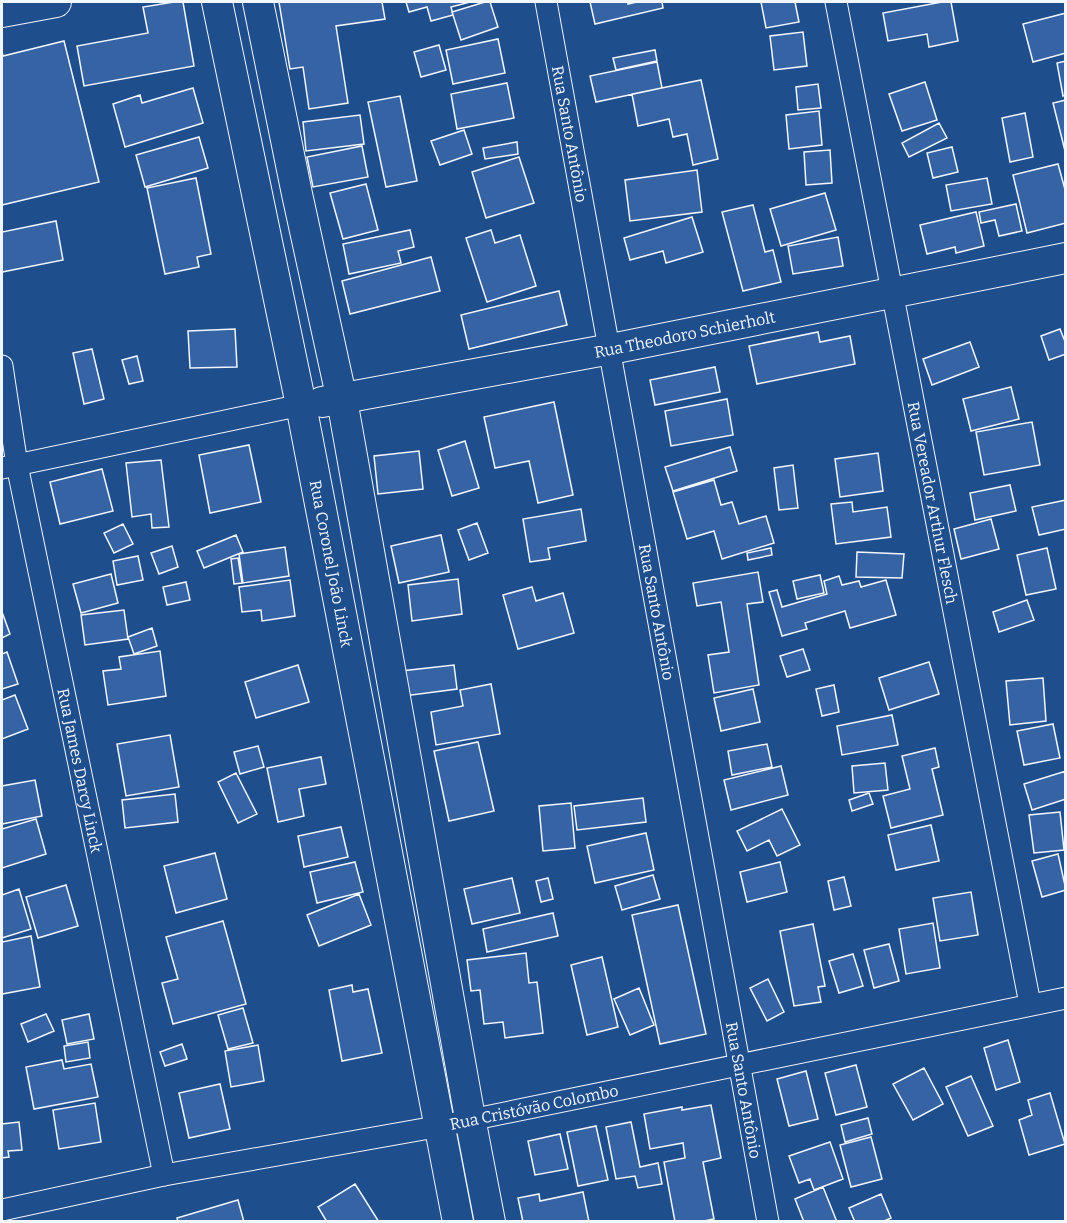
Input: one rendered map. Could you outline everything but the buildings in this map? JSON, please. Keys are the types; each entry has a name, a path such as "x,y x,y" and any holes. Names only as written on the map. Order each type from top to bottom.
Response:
{"main road":[{"path":"2,12 56,2"},
{"name":"Rua Coronel João Linck","path":"217,2 301,405 458,1221"},
{"path":"258,2 342,400 490,1221"},
{"path":"258,196 297,194"},
{"name":"Rua Theodoro Schierholt","path":"301,405 342,400 611,349 1065,258"}],"street":[{"name":"Rua Santo Antônio","path":"546,2 768,1221"},
{"name":"Rua Vereador Arthur Flesch","path":"836,2 1030,1004"},
{"name":"Rua James Darcy Linck","path":"2,366 9,467 164,1175"},
{"path":"9,467 301,405"},
{"name":"Rua Cristóvão Colombo","path":"2,1210 164,1175 441,1125 1065,998"}]}
